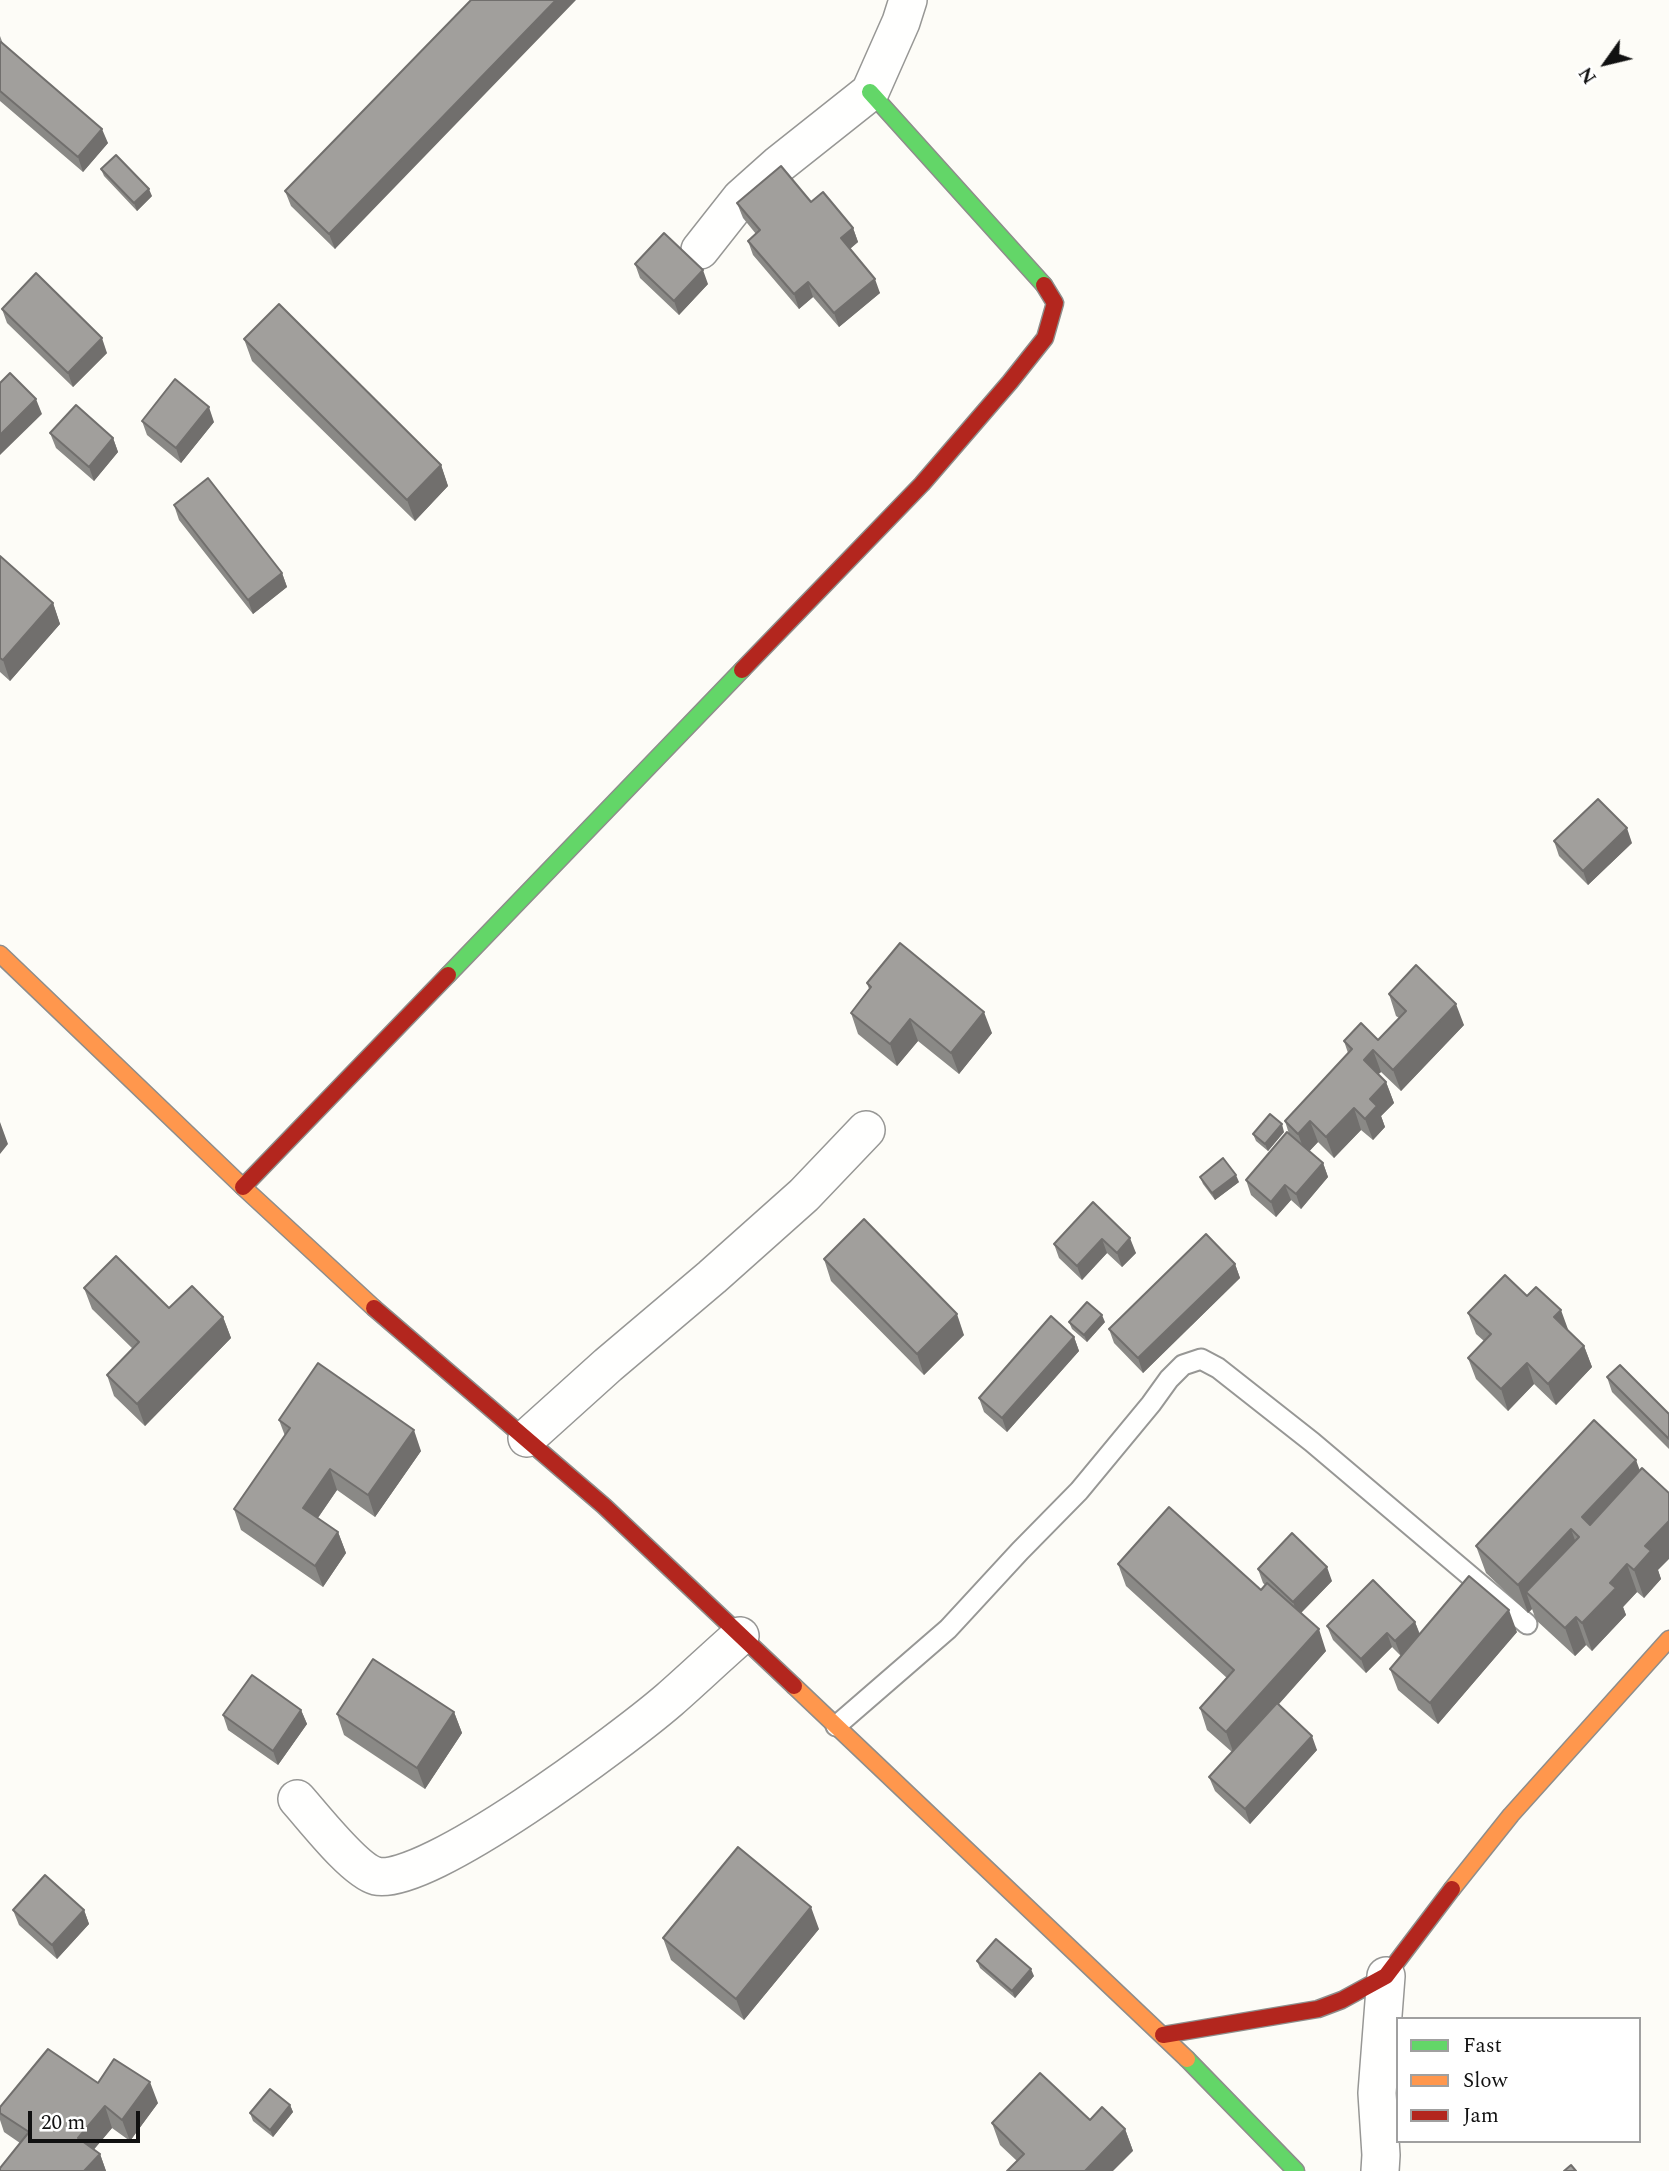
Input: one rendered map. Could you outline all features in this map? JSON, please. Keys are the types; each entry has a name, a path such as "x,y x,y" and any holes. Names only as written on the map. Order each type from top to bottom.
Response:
{"street":[{"path":"700,250 741,198 870,92 908,0"},
{"path":"243,1186 922,484 1045,338 1055,303 1039,278 870,92"},
{"path":"0,954 367,1302 604,1506 1163,2035 1296,2171"},
{"path":"527,1438 804,1195 866,1130"},
{"path":"297,1799 361,1869 378,1877 406,1874 453,1852 521,1810 667,1702 740,1636"},
{"path":"1163,2035 1318,2009 1342,2000 1387,1976 1511,1815 1669,1639"},
{"path":"1380,2171 1377,2093 1387,1976"}],"lane":[{"path":"836,1726 948,1629 1020,1550 1079,1492 1183,1364 1201,1359 1218,1368 1312,1442 1527,1624"}],"building":[{"path":"471,0 556,0 329,234 285,191"},
{"path":"1,42 102,129 78,157 0,91"},
{"path":"116,155 149,189 134,203 101,169"},
{"path":"781,166 811,202 823,192 853,228 841,238 875,279 834,313 808,282 794,294 748,241 760,230 737,203"},
{"path":"664,233 703,270 674,301 635,264"},
{"path":"36,273 102,338 68,373 2,309"},
{"path":"279,304 441,465 407,500 244,339"},
{"path":"10,373 36,399 0,435 0,383"},
{"path":"175,379 209,407 176,448 142,421"},
{"path":"76,405 113,438 89,467 50,433"},
{"path":"208,478 282,573 248,600 174,505"},
{"path":"0,556 53,603 3,660 0,658"},
{"path":"1598,799 1627,828 1583,871 1554,841"},
{"path":"900,943 984,1012 951,1053 910,1019 890,1044 851,1013 871,987 867,983"},
{"path":"1416,965 1456,1004 1393,1070 1373,1050 1364,1060 1386,1082 1370,1099 1377,1106 1365,1119 1354,1108 1326,1137 1310,1121 1298,1134 1285,1121 1352,1049 1344,1041 1361,1023 1378,1040 1406,1011 1389,994"},
{"path":"1270,1114 1282,1124 1265,1144 1253,1134"},
{"path":"1287,1132 1323,1163 1296,1194 1285,1185 1271,1202 1246,1180"},
{"path":"1223,1158 1236,1175 1212,1193 1200,1177"},
{"path":"1093,1202 1130,1238 1117,1253 1102,1239 1077,1266 1054,1244"},
{"path":"864,1219 957,1314 917,1354 824,1259"},
{"path":"1206,1234 1235,1264 1138,1358 1109,1329"},
{"path":"116,1256 169,1308 192,1286 223,1317 137,1404 107,1375 139,1342 84,1288"},
{"path":"1505,1275 1527,1296 1536,1287 1561,1310 1554,1317 1584,1346 1548,1384 1527,1363 1501,1389 1468,1358 1491,1334 1468,1313"},
{"path":"1087,1302 1102,1315 1084,1335 1069,1322"},
{"path":"1051,1316 1074,1337 1002,1418 979,1398"},
{"path":"318,1363 414,1430 368,1495 330,1469 303,1508 338,1532 315,1566 234,1509 290,1428 279,1420"},
{"path":"1620,1365 1669,1414 1669,1439 1607,1377"},
{"path":"1594,1420 1636,1460 1582,1517 1590,1525 1642,1468 1669,1493 1669,1521 1645,1546 1651,1551 1634,1570 1627,1564 1610,1583 1616,1588 1582,1623 1576,1617 1565,1628 1526,1592 1579,1537 1571,1529 1518,1585 1476,1546"},
{"path":"1169,1507 1261,1590 1267,1583 1319,1629 1226,1732 1200,1708 1234,1670 1118,1564"},
{"path":"1292,1533 1327,1567 1293,1602 1258,1569"},
{"path":"1469,1576 1509,1610 1430,1703 1390,1669"},
{"path":"1373,1580 1415,1622 1395,1641 1387,1633 1361,1659 1327,1626"},
{"path":"373,1659 454,1712 417,1768 337,1714"},
{"path":"252,1675 301,1710 273,1751 223,1715"},
{"path":"1277,1703 1312,1736 1245,1809 1209,1777"},
{"path":"738,1847 811,1907 736,1999 663,1938"},
{"path":"45,1875 84,1910 52,1945 13,1910"},
{"path":"996,1939 1031,1969 1012,1991 977,1961"},
{"path":"48,2049 98,2083 114,2059 150,2082 122,2120 105,2106 78,2138 100,2154 84,2171 0,2171 29,2132 0,2113 0,2107"},
{"path":"1040,2073 1090,2120 1102,2107 1125,2129 1085,2171 1007,2171 1024,2154 992,2123"},
{"path":"270,2089 290,2105 270,2130 250,2113"},
{"path":"1571,2165 1576,2171 1564,2171"}],"traffic: fast":[{"path":"870,92 1044,285"},
{"path":"448,975 742,670"},
{"path":"1187,2059 1296,2171"}],"traffic: slow":[{"path":"0,954 243,1187 374,1308"},
{"path":"1452,1889 1511,1815 1669,1639"},
{"path":"794,1686 1187,2059"}],"traffic: jam":[{"path":"742,670 922,484 1045,338 1055,303 1044,285"},
{"path":"243,1187 448,975"},
{"path":"374,1308 604,1506 794,1686"},
{"path":"1163,2035 1318,2009 1342,2000 1386,1976 1452,1889"}]}
